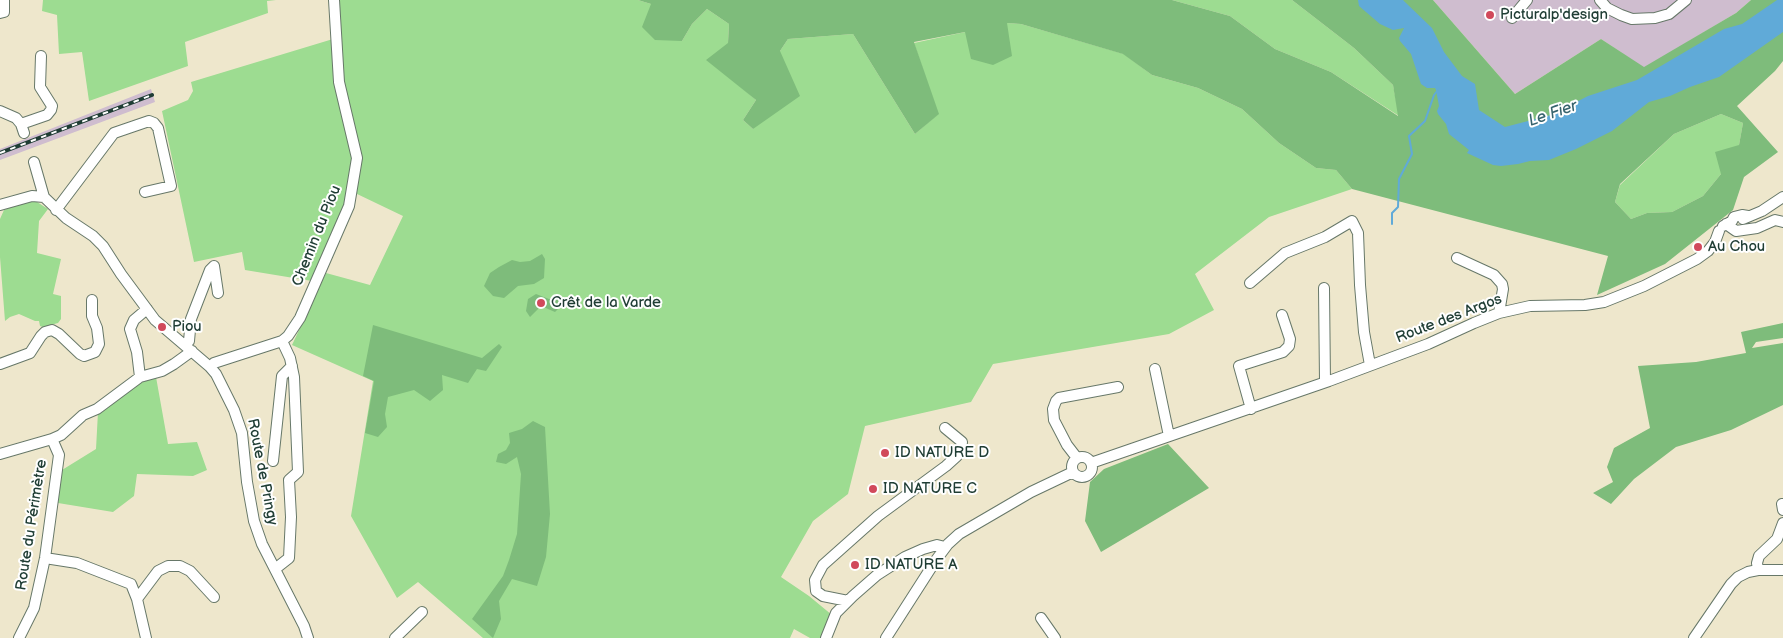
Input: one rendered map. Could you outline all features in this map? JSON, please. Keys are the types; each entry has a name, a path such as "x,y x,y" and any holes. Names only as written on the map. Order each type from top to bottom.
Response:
{"street":[{"path":"0,13 4,12 4,0"},
{"name":"Chemin du Piou","path":"282,341 295,326 323,267 348,206 354,182 357,158 339,82 334,0"},
{"path":"1512,18 1527,0"},
{"path":"1600,0 1607,8 1632,19 1655,18 1670,14 1686,0"},
{"path":"0,111 16,118 23,129 47,115 51,110 52,106 40,87 41,56"},
{"path":"56,210 114,134 149,121 158,128 171,186 145,192"},
{"name":"Route de Pringy","path":"34,162 44,197 56,210 103,246 121,274 162,327 210,367 221,384 239,422 242,433 247,482 254,521 262,544 304,626 308,638"},
{"path":"0,205 32,196 44,197"},
{"path":"1783,197 1762,212 1734,217 1726,225 1736,231 1757,228 1775,220 1783,222"},
{"path":"1250,283 1285,253 1325,237 1352,221 1358,232 1360,285 1367,366"},
{"name":"Route des Argos","path":"1091,463 1325,382 1428,344 1499,313 1530,306 1585,305 1604,302 1644,286 1697,259 1708,252 1717,232 1726,225"},
{"path":"1457,258 1494,275 1502,284 1503,289 1499,313"},
{"path":"52,439 61,435 83,415 97,409 140,377 162,371 174,364 188,348 192,318 210,270 214,266 218,293"},
{"path":"1324,288 1325,382"},
{"path":"0,364 30,353 41,336 45,332 52,330 59,334 76,352 84,356 95,352 99,344 97,328 92,316 92,300"},
{"path":"1356,302 1367,366"},
{"path":"140,377 137,352 130,329 134,320 147,309"},
{"path":"1251,408 1238,366 1283,352 1289,346 1290,339 1282,314"},
{"path":"210,367 214,363 282,341 292,366 298,472 289,480 291,517 289,558 275,569"},
{"path":"273,461 282,376 292,366"},
{"path":"1155,369 1169,436"},
{"path":"1077,458 1067,445 1054,420 1053,405 1059,398 1118,387"},
{"path":"848,601 823,596 816,592 815,580 823,564 878,516 957,456 961,450 962,442 945,428"},
{"name":"Route du Périmètre","path":"0,454 52,439 58,455 45,558 34,608 19,638"},
{"path":"1084,457 1091,463 1091,472 1086,477 1079,477 1073,472 1071,467 1073,461 1077,458 1084,457"},
{"path":"886,638 945,547 959,534 1031,492 1073,472"},
{"path":"1758,570 1758,560 1763,552 1777,539 1783,523"},
{"path":"826,638 836,613 877,575 905,558 937,545 945,547"},
{"path":"45,558 77,563 132,584 148,637"},
{"path":"137,598 158,571 168,566 180,566 190,571 214,597"},
{"path":"1694,638 1730,584 1738,577 1758,570 1783,570"},
{"path":"823,596 836,613"},
{"path":"395,638 422,612"},
{"path":"1042,618 1055,638"}],"shaded area":[{"path":"1433,0 1751,0 1736,13 1644,68 1601,39 1515,94"},
{"path":"151,89 155,102 0,160 0,149"}],"green space":[{"path":"43,0 276,0 267,1 268,13 185,42 188,66 89,101 82,52 59,54 57,15 42,11"},
{"path":"332,0 638,0 651,4 682,41 692,24 707,9 729,24 728,43 738,84 756,100 743,120 753,129 780,51 788,39 853,34 915,134 938,114 914,43 1007,23 1021,24 1124,54 1152,75 1198,88 1242,109 1279,143 1316,168 1336,170 1352,189 1269,217 1195,274 1214,310 1169,334 993,364 971,402 865,426 848,494 813,521 781,577 832,615 821,638 810,638 794,629 790,638 483,638 418,582 397,598 351,516 373,381 292,345 326,273 370,285 403,216 355,193 312,281 245,270 242,252 194,262 162,111 188,100 193,91 191,82 333,39"},
{"path":"638,0 1172,0 1230,16 1275,49 1331,72 1398,116 1393,85 1354,48 1292,0 1433,0 1515,94 1601,39 1644,67 1736,13 1751,0 1783,0 1783,61 1775,71 1737,106 1778,152 1744,177 1733,210 1665,264 1597,295 1608,256 1352,189 1336,170 1316,168 1279,143 1242,109 1198,88 1152,75 1123,54 1021,24 1007,23 1012,56 993,65 971,59 965,32 914,42 939,114 915,134 853,34 788,39 780,51 800,96 753,129 743,120 756,100 706,60 728,43 729,24 707,9 692,24 682,41 655,40 642,27 651,4","holes":["1721,114 1743,123 1739,145 1715,152 1721,174 1703,196 1672,212 1647,213 1631,219 1615,202 1620,184 1674,134"]},
{"path":"1172,0 1292,0 1354,48 1393,85 1399,116 1331,72 1275,49 1230,16"},
{"path":"1721,114 1743,123 1739,145 1721,174 1703,196 1672,212 1647,213 1631,219 1615,202 1620,185 1674,134"},
{"path":"26,202 37,202 48,209 39,221 37,253 61,259 53,294 61,296 61,319 58,323 43,327 40,326 39,321 19,314 5,321 0,257 0,219 4,210"},
{"path":"542,254 545,259 544,278 534,284 518,286 504,298 493,296 484,286 490,273 499,267 512,260 520,262 530,261"},
{"path":"536,294 549,299 561,298 563,304 555,312 541,306 530,317 526,311 528,299"},
{"path":"1783,323 1783,338 1756,342 1752,348 1783,343 1783,405 1731,430 1676,447 1634,479 1611,504 1593,493 1613,482 1607,467 1614,448 1650,428 1638,366 1696,362 1746,353 1741,332"},
{"path":"373,325 482,358 499,344 502,347 486,371 477,369 468,383 442,375 443,390 430,401 414,390 388,397 385,414 387,427 378,437 365,433 374,381 363,376"},
{"path":"156,377 168,444 197,442 207,470 193,476 137,474 134,496 113,512 58,503 62,470 96,449 98,412 137,384"},
{"path":"533,421 545,427 550,514 546,557 537,586 512,579 499,601 501,619 493,638 472,619 503,576 509,560 517,534 521,474 517,457 506,464 496,462 498,454 506,450 510,443 509,433 522,429"},
{"path":"1168,444 1209,488 1101,552 1085,521 1090,482 1104,469"}],"water":[{"name":"Le Fier","path":"1358,0 1403,0 1432,28 1444,52 1462,76 1475,84 1479,110 1505,127 1551,115 1588,96 1637,80 1724,29 1742,24 1777,0 1783,0 1783,32 1719,77 1649,102 1612,131 1576,149 1549,160 1501,166 1493,165 1467,153 1469,150 1449,134 1446,124 1437,111 1439,106 1435,88 1427,88 1421,84 1411,54 1400,41 1399,38 1404,28 1393,30 1380,24 1359,6"}],"waterway":[{"path":"1392,224 1392,213 1398,207 1399,179 1412,154 1409,136 1425,121 1434,95 1438,90"}],"railway":[{"path":"0,153 152,95"}],"place":[{"name":"Picturalp'design","path":"1490,15"},
{"name":"Au Chou","path":"1698,247"},
{"name":"Crêt de la Varde","path":"541,303"},
{"name":"Piou","path":"162,327"},
{"name":"ID NATURE D","path":"885,453"},
{"name":"ID NATURE C","path":"873,489"},
{"name":"ID NATURE A","path":"855,565"}]}
